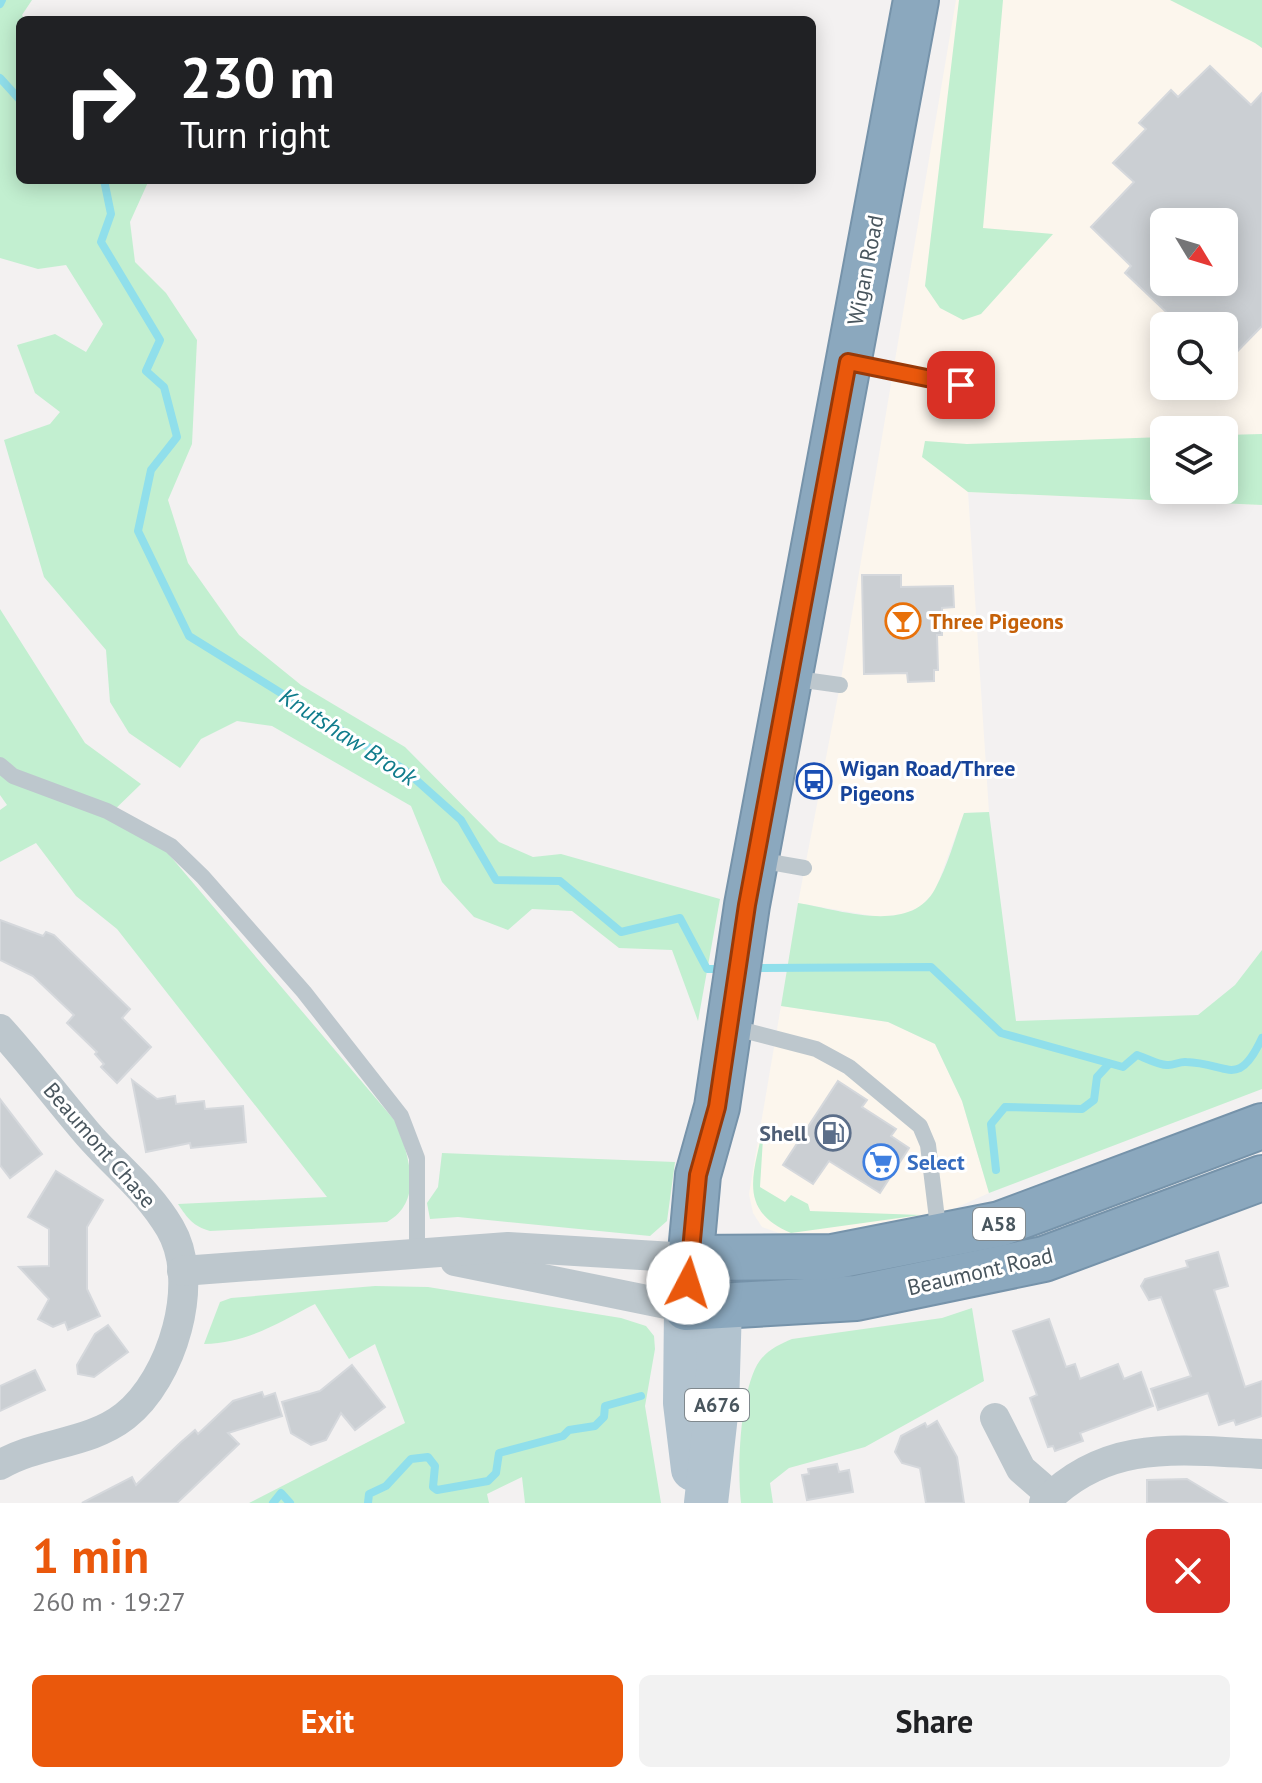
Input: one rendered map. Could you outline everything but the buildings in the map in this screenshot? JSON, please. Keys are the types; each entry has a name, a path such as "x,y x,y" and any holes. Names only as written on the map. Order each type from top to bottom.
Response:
{"highway":[{"name":"Wigan Road","path":"703,1307 706,1258 698,1175 717,1107 747,905 916,0"},
{"name":"Beaumont Road","path":"703,1307 856,1298 941,1258 1000,1224 1262,1126"},
{"name":"Beaumont Road","path":"706,1258 1044,1259 1262,1178"}],"main road":[{"name":"Wigan Road","path":"697,1503 685,1403 703,1307"},
{"name":"Wigan Road","path":"703,1307 717,1406 706,1503"}],"street":[{"name":"Beaumont Chase","path":"0,1029 88,1135 145,1190 172,1231 182,1271 179,1320 170,1357 150,1388 125,1416 94,1433 0,1465"},
{"path":"182,1271 508,1247 706,1258"},
{"path":"417,1254 703,1307"},
{"path":"995,1418 999,1457 1031,1480 1047,1499 1097,1465 1136,1451 1262,1454"}],"lane":[{"path":"848,362 961,385"},
{"path":"789,678 840,685"},
{"path":"0,765 13,776 107,811 171,846 203,877 304,992 401,1116 417,1158 417,1254"},
{"path":"756,859 804,868"},
{"path":"729,1026 816,1049 849,1067 920,1126 928,1145 941,1258"}],"shaded area":[{"path":"956,0 1262,0 1262,505 1238,504 1238,416 1150,416 1150,500 968,492 989,812 964,813 935,891 920,907 904,914 879,917 798,903 840,685"},
{"path":"781,1006 888,1022 935,1044 962,1101 989,1193 951,1210 796,1239 762,1227 753,1213 749,1194"}],"green space":[{"path":"0,0 32,0 23,16 16,16 16,184 147,184 130,222 135,262 166,293 197,340 192,444 168,500 188,563 239,635 301,685 405,747 499,842 533,857 561,854 720,899 698,1021 672,950 619,948 572,911 532,909 508,930 474,917 442,882 411,806 272,726 237,721 201,739 180,768 129,733 110,702 106,650 44,577 4,440 50,424 60,412 35,393 17,345 55,334 86,352 103,324 66,265 38,269 0,258"},
{"path":"959,0 1003,0 983,228 1053,234 981,314 963,320 940,308 925,286"},
{"path":"1170,0 1262,0 1262,48 1255,43"},
{"path":"1262,434 1262,505 1238,504 1238,435"},
{"path":"1150,437 1150,500 968,492 922,457 925,441 967,444"},
{"path":"0,609 85,743 141,784 107,817 166,851 396,1122 408,1162 410,1190 399,1213 387,1222 210,1231 191,1221 178,1204 327,1197 117,929 76,896 36,843 0,862 0,810 7,805 0,795"},
{"path":"989,812 1016,1021 1198,1015 1235,985 1262,950 1262,1089 989,1193 962,1101 935,1044 888,1022 781,1006 798,903 872,916 909,912 924,903 935,889 964,813"},
{"path":"764,1122 760,1187 785,1202 791,1195 808,1204 810,1211 921,1215 791,1233 773,1223 755,1200 753,1186"},
{"path":"442,1153 675,1162 667,1221 650,1236 458,1217 430,1219 427,1203 438,1187"},
{"path":"375,1286 428,1287 621,1318 646,1326 654,1336 655,1349 645,1406 661,1503 525,1503 522,1477 487,1494 489,1503 249,1503 405,1423 375,1344 349,1359 315,1304 249,1336 204,1344 220,1302 231,1298"},
{"path":"972,1308 984,1381 865,1447 789,1468 770,1483 773,1503 741,1503 739,1471 743,1413 751,1378 768,1352 792,1339 942,1318"}],"waterway":[{"name":"Knutshaw Brook","path":"0,4 2,0"},
{"name":"Knutshaw Brook","path":"0,78 16,96"},
{"name":"Knutshaw Brook","path":"105,184 111,214 101,242 160,340 146,371 164,387 177,437 151,470 138,531 189,636 405,770 461,820 496,880 560,881 621,932 680,918 707,969 724,969"},
{"name":"Knutshaw Brook","path":"749,968 931,967 1001,1033 1123,1067 1137,1055 1163,1065 1186,1062 1238,1069 1254,1054 1262,1038"},
{"path":"996,1170 991,1124 1005,1107 1082,1109 1094,1100 1097,1077 1109,1064"},
{"path":"368,1503 369,1494 386,1486 411,1459 428,1457 435,1466 433,1487 437,1490 488,1481 496,1473 499,1453 563,1436 569,1430 595,1426 604,1417 605,1406 641,1396"},
{"path":"273,1503 281,1493 290,1503"}],"place":[{"name":"Three Pigeons","path":"903,621"},
{"name":"Wigan Road/Three Pigeons","path":"814,781"},
{"name":"Shell","path":"833,1133"},
{"name":"Select","path":"881,1162"}],"route":[{"path":"688,1283 698,1175 717,1107 747,905 848,362 961,385"}]}
